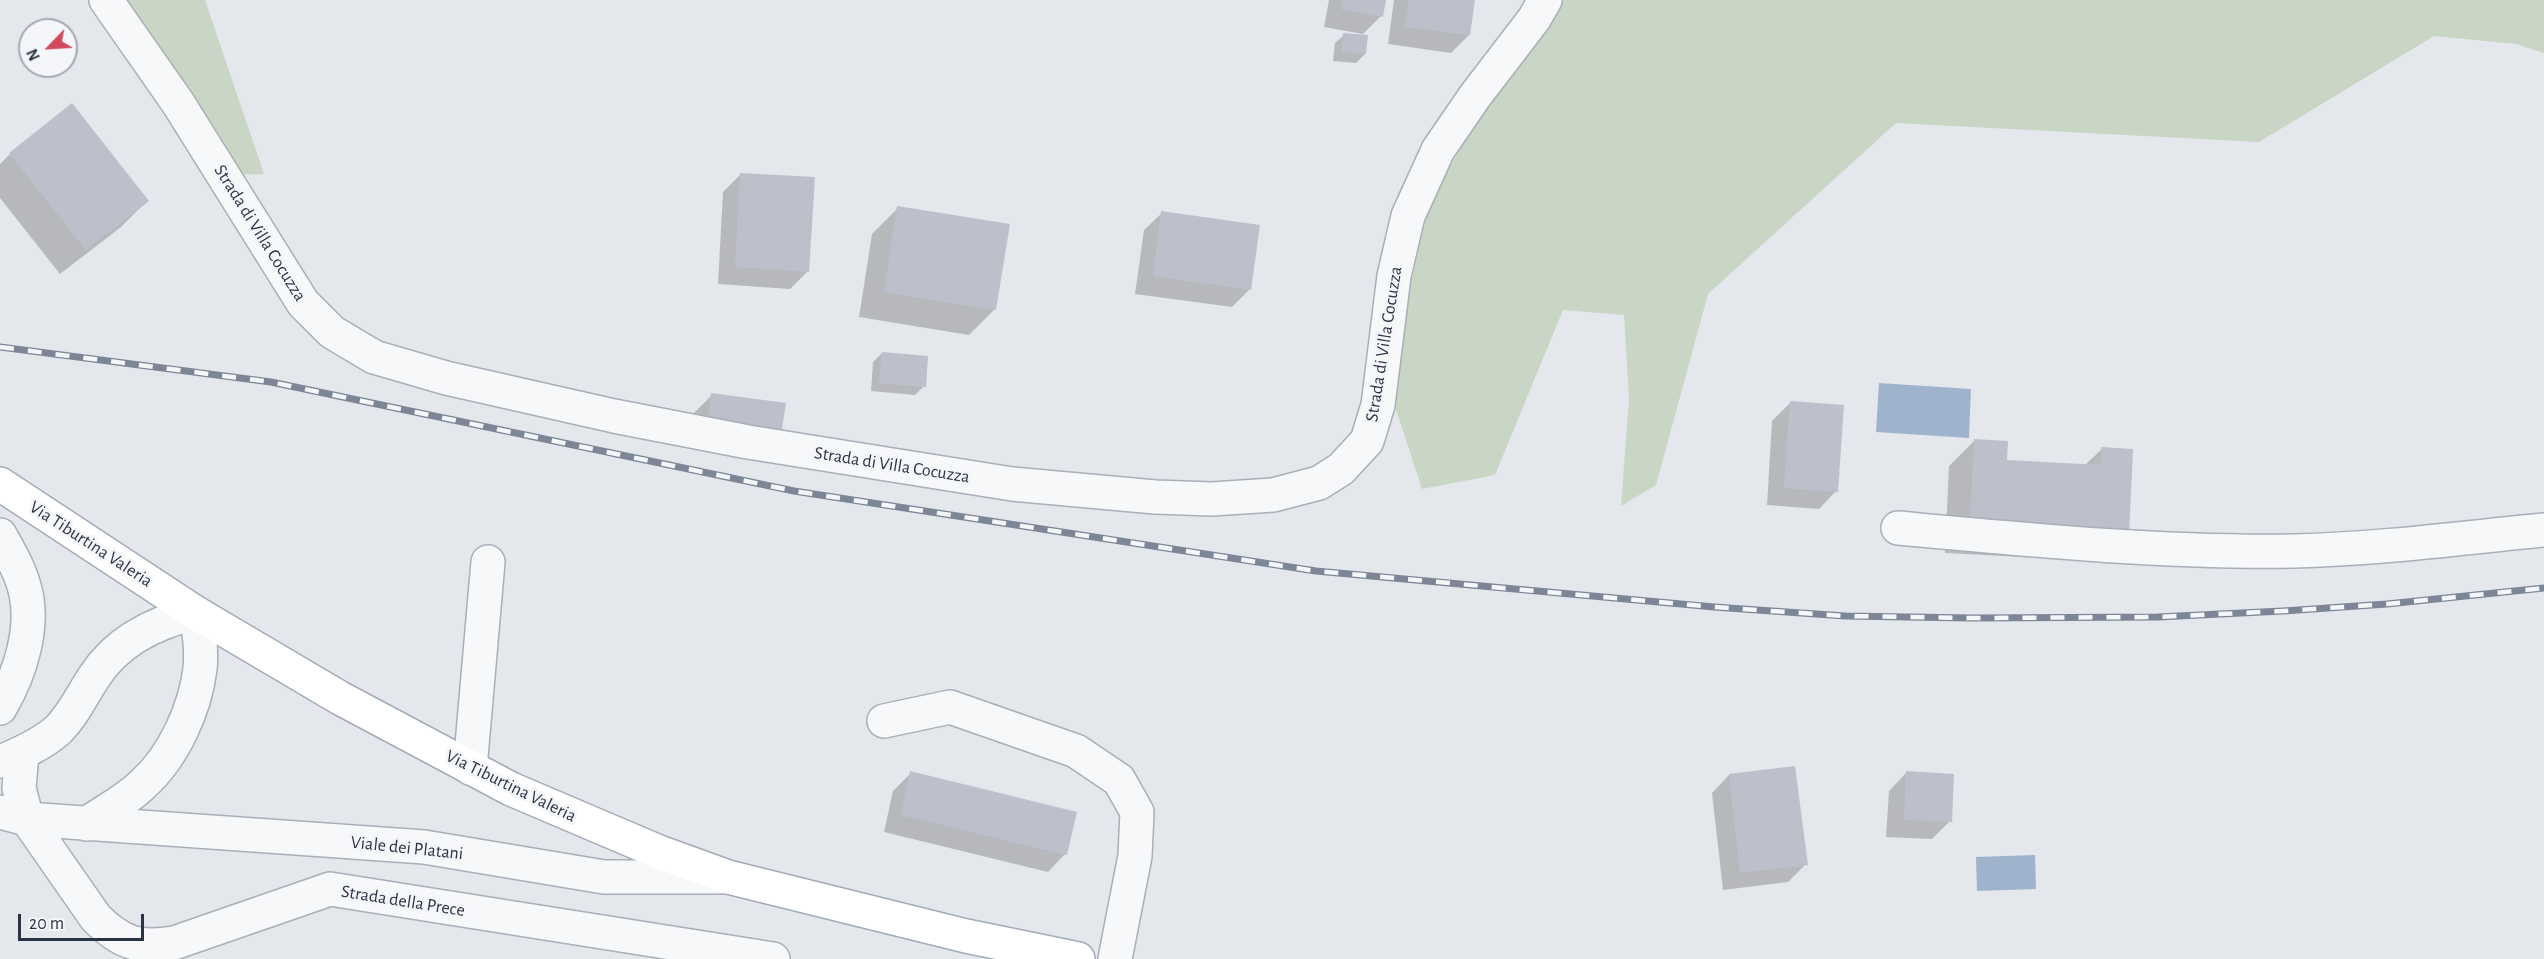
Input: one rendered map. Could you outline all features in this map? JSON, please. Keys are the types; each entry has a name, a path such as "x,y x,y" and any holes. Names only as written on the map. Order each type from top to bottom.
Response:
{"main road":[{"name":"Via Tiburtina Valeria","path":"0,484 196,613 340,698 511,789 597,827 728,877 966,936 1078,959"}],"street":[{"name":"Strada di Villa Cocuzza","path":"106,0 172,94 298,296 332,332 374,357 446,378 614,416 748,442 1012,484 1155,497 1212,499 1273,495 1318,483 1341,469 1367,441 1378,405 1394,276 1408,216 1438,150 1545,0"},
{"path":"1898,528 2123,545 2294,551 2390,545 2544,530"},
{"path":"0,535 21,576 28,604 26,639 22,655 0,708"},
{"path":"470,768 488,562"},
{"path":"13,816 19,788 11,758 48,738 68,719 96,674 119,649 157,625 196,613 201,642 200,670 187,715 174,744 143,784 86,824"},
{"path":"884,721 950,707 1076,751 1119,780 1137,812 1135,856 1115,959"},
{"name":"Viale dei Platani","path":"13,816 86,824 424,847 604,877 728,877"},
{"name":"Strada della Prece","path":"13,816 96,918 109,931 137,945 174,943 330,889 685,952 773,959"}],"green space":[{"path":"118,0 205,0 264,174 231,175"},
{"path":"1563,0 2544,0 2544,53 2516,44 2434,36 2259,142 1896,123 1708,294 1656,485 1621,506 1629,399 1624,315 1563,310 1495,475 1422,489 1388,385 1429,203 1494,91"}],"water":[{"path":"1879,383 1971,389 1969,438 1876,432"},
{"path":"2035,855 2036,889 1977,891 1976,857"}],"building":[{"path":"1343,0 1386,0 1383,17 1341,9"},
{"path":"1409,0 1475,0 1470,35 1405,27"},
{"path":"1343,33 1368,35 1366,54 1341,52"},
{"path":"72,103 149,201 86,250 9,153"},
{"path":"740,173 815,177 809,272 735,267"},
{"path":"897,206 1010,224 996,310 884,292"},
{"path":"1161,211 1260,225 1251,290 1153,276"},
{"path":"882,352 928,356 926,387 879,383"},
{"path":"711,393 786,403 781,435 708,426"},
{"path":"1790,401 1844,405 1838,492 1784,488"},
{"path":"1974,439 2008,441 2007,460 2101,465 2101,447 2133,449 2129,536 1970,528"},
{"path":"1795,766 1808,865 1740,873 1729,774"},
{"path":"910,771 1077,812 1067,855 901,815"},
{"path":"1906,771 1954,774 1952,822 1904,820"}],"railway":[{"path":"0,347 271,382 794,491 1316,571 1714,607 1845,616 1972,618 2158,617 2283,611 2387,604 2544,588"}]}
